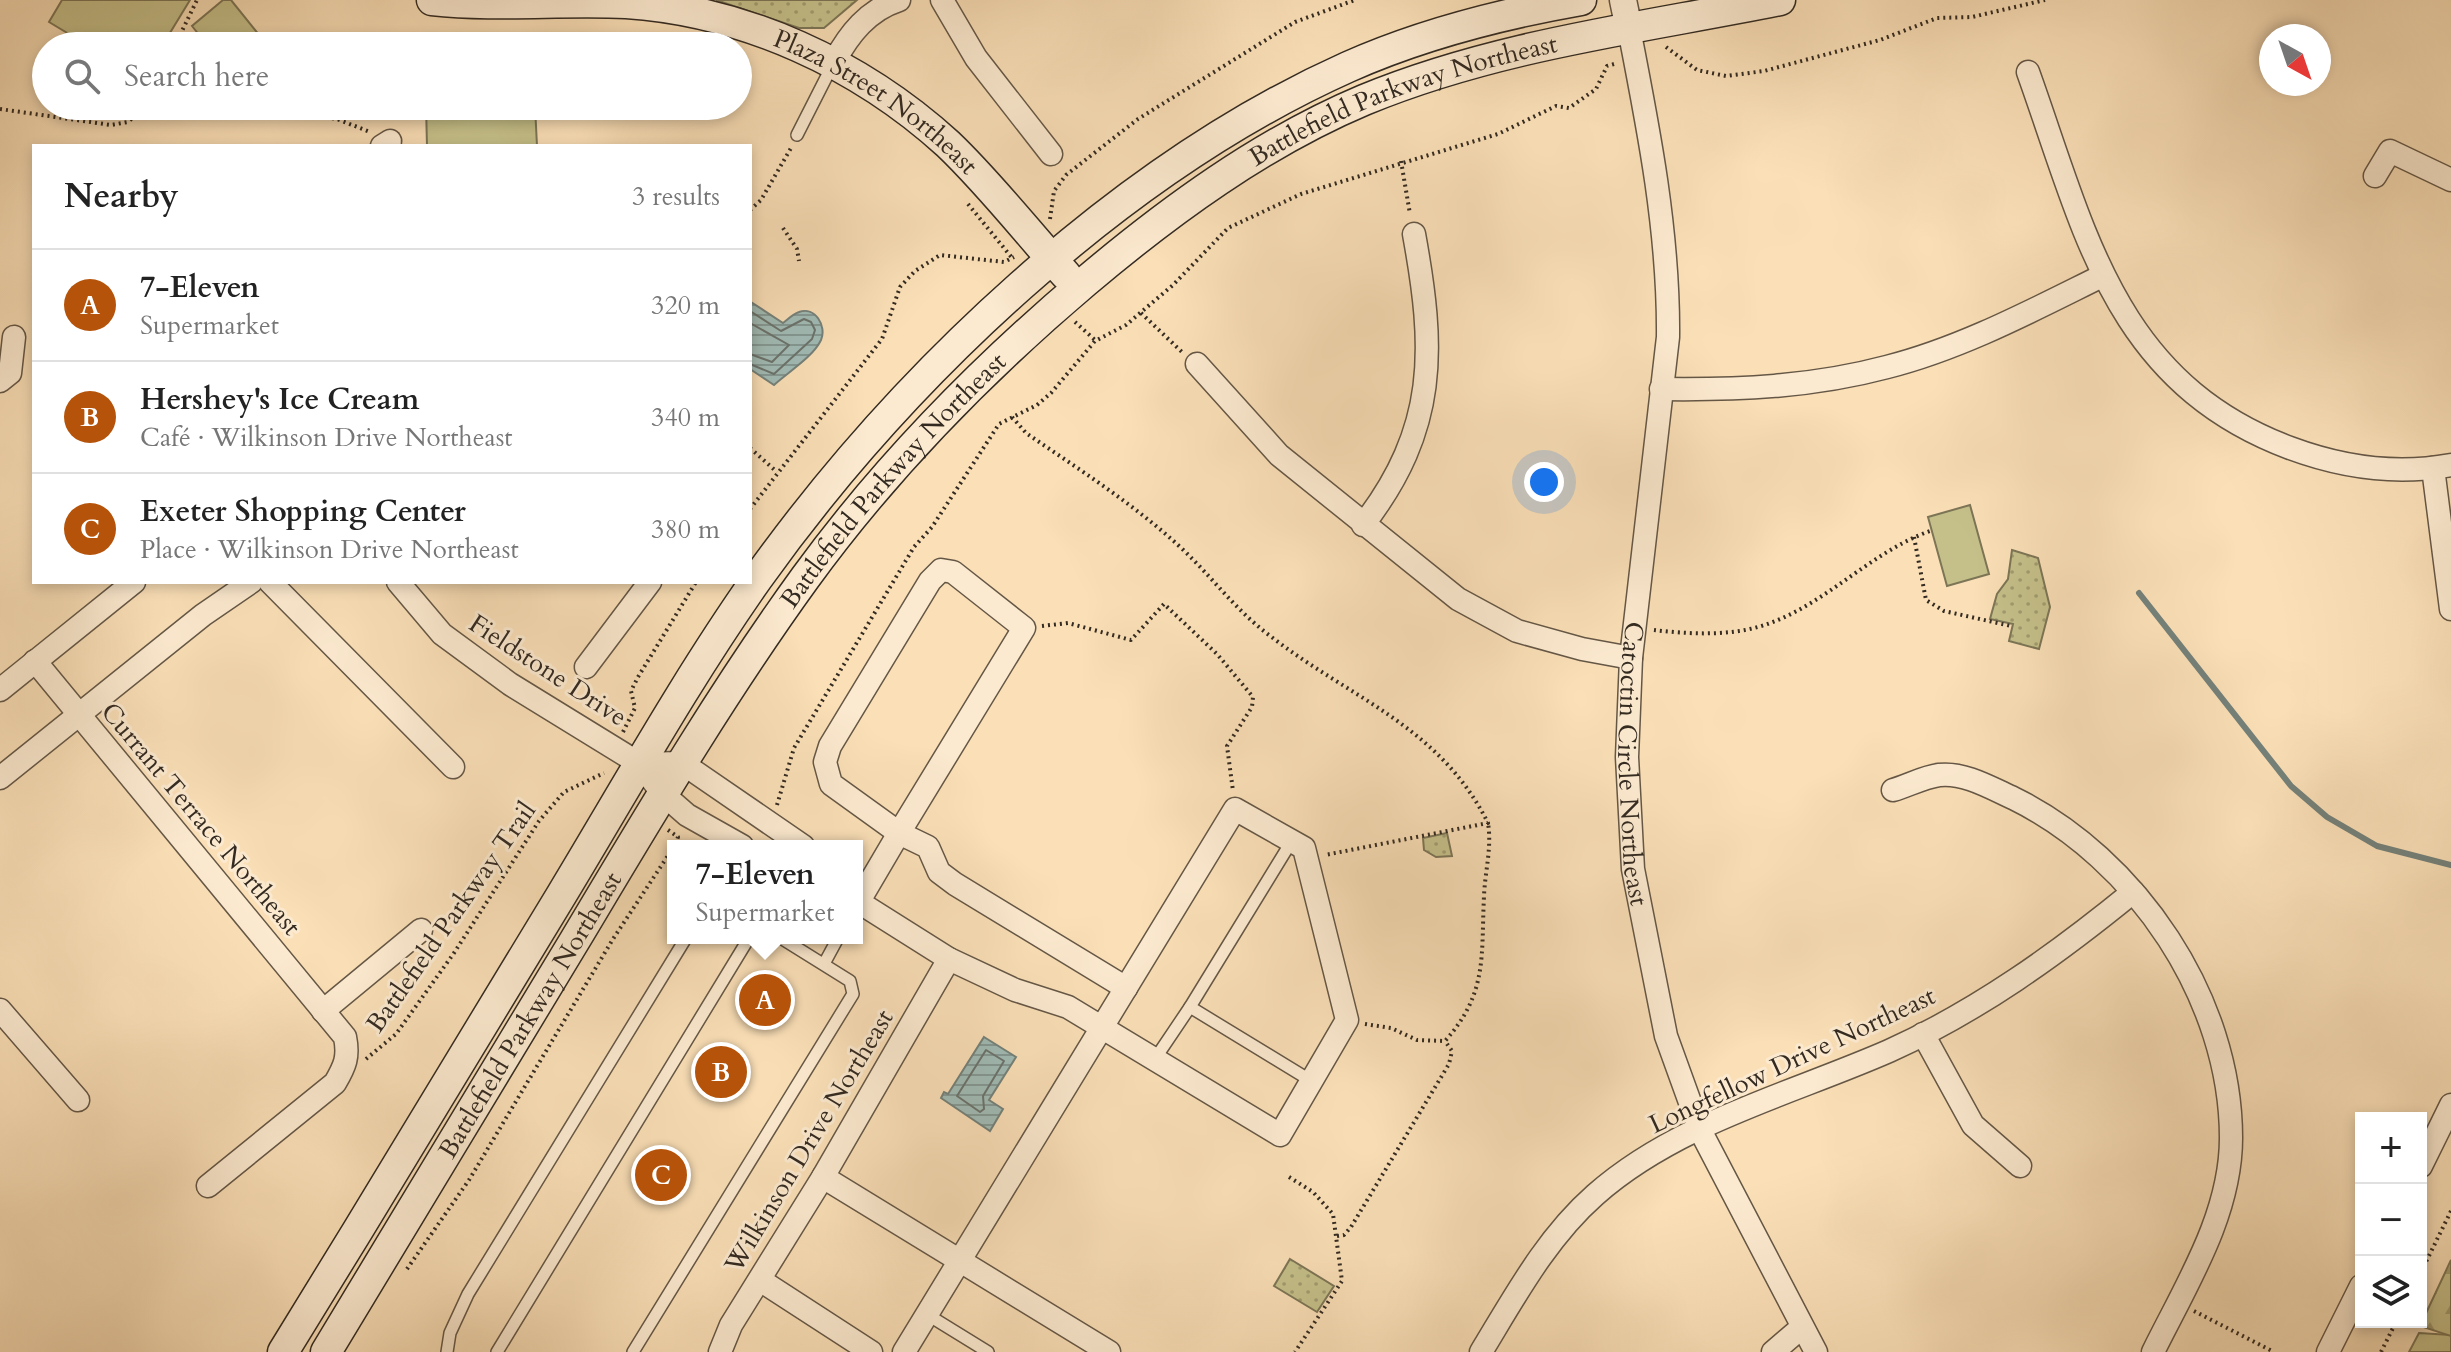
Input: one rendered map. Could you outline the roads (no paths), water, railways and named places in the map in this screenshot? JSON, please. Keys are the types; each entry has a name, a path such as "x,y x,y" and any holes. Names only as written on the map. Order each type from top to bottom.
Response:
{"main road":[{"name":"Plaza Street Northeast","path":"432,0 467,4 556,1 628,3 702,14 783,39 834,62 920,120 951,147 1052,260 1072,301"},
{"name":"Battlefield Parkway Northeast","path":"283,1352 628,755 699,664 808,513 943,362 1052,260 1159,177 1233,126 1351,65 1441,32 1581,0"},
{"name":"Battlefield Parkway Northeast","path":"326,1352 682,763 805,579 881,483 951,406 1190,200 1316,122 1400,87 1626,14 1780,0"}],"street":[{"path":"834,62 848,37 869,16 880,6 899,0"},
{"path":"942,0 976,58 1051,154"},
{"name":"Catoctin Circle Northeast","path":"1626,14 1667,253 1668,337 1631,658 1627,757 1633,869 1666,1036 1700,1130 1816,1352"},
{"path":"2028,72 2102,276 2139,339 2183,385 2243,428 2336,462 2400,469 2442,466 2451,609"},
{"path":"2375,176 2390,151 2451,180"},
{"path":"1363,525 1390,490 1409,451 1422,405 1429,358 1428,328 1414,234"},
{"path":"1661,389 1735,390 1792,385 1890,366 2009,321 2102,276"},
{"path":"0,381 10,373 16,337"},
{"path":"1197,364 1279,455 1458,599 1517,631 1582,649 1631,658"},
{"path":"863,891 899,833 1024,628 953,572 941,570 930,581 830,746 825,762 831,784 899,833 928,847 939,872 955,884 1126,988"},
{"path":"0,690 131,584"},
{"path":"0,778 203,615 248,584"},
{"path":"272,584 453,767"},
{"name":"Fieldstone Drive","path":"400,584 442,634 510,684 628,755"},
{"path":"586,667 648,584"},
{"name":"Currant Terrace Northeast","path":"35,661 345,1037 348,1053 345,1066 335,1083 208,1186"},
{"path":"628,755 682,763 794,840"},
{"path":"628,755 687,815 731,840"},
{"path":"1893,790 1940,775 1977,781 2033,808 2086,848 2133,892 2170,939 2196,990 2219,1056 2229,1108 2231,1136 2226,1183 2204,1250 2153,1352"},
{"path":"863,905 949,959 1015,990 1068,1007 1101,1027 1155,1059 1280,1135 1347,1020 1304,848 1293,839 1235,809 1101,1027 928,1315 904,1352"},
{"name":"Longfellow Drive Northeast","path":"1481,1352 1524,1283 1583,1206 1654,1155 1700,1130 1923,1034 2031,970 2133,892"},
{"path":"323,1011 421,930"},
{"name":"Wilkinson Drive Northeast","path":"720,1352 731,1325 823,1177 949,959"},
{"path":"0,1010 78,1100"},
{"path":"1923,1034 1973,1125 2020,1166"},
{"path":"2427,1154 2451,1105"},
{"path":"823,1177 1109,1352"},
{"path":"760,1280 871,1352"},
{"path":"2328,1352 2355,1298"},
{"path":"1773,1352 1801,1328"}],"lane":[{"path":"797,135 834,62"},
{"path":"1155,1059 1293,839"},
{"path":"447,1352 450,1333 468,1294 682,944"},
{"path":"497,1352 745,944"},
{"path":"633,1352 853,994 850,981 825,962 792,944"},
{"path":"825,962 835,944"},
{"path":"1190,1007 1313,1082"},
{"path":"928,1315 988,1352"}],"water":[{"path":"752,303 783,323 805,311 815,315 821,323 822,335 817,346 774,385 752,370"},
{"path":"984,1037 1016,1057 989,1100 1003,1109 990,1131 941,1098 944,1092 948,1094"}],"waterway":[{"path":"2139,593 2291,786 2327,817 2377,846 2451,865"}],"place":[{"name":"7-Eleven","path":"765,1000"},
{"name":"Hershey's Ice Cream","path":"721,1072"},
{"name":"Exeter Shopping Center","path":"661,1175"}]}
